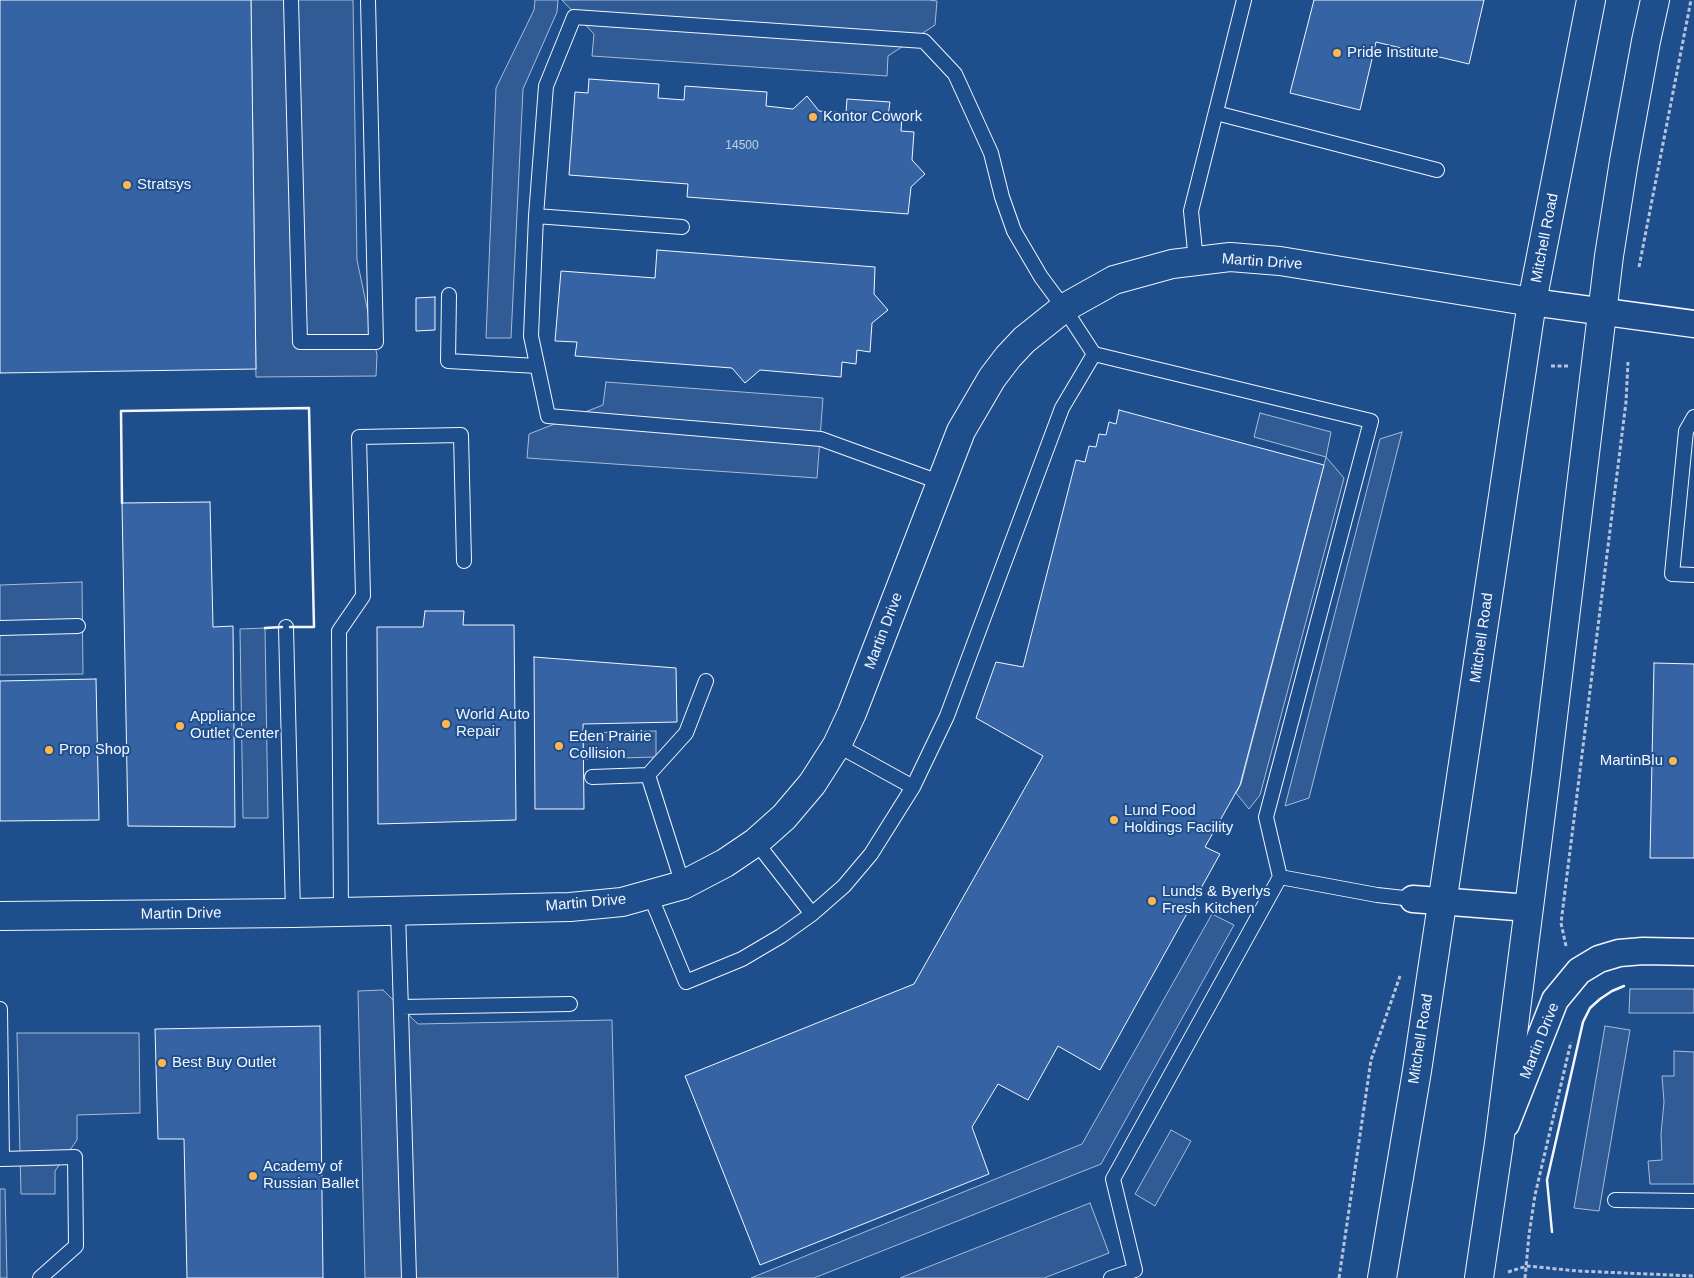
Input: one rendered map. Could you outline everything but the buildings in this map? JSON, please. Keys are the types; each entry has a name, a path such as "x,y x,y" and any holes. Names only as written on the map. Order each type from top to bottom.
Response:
{"main road":[{"name":"Mitchell Road","path":"1382,1278 1417,1071 1532,302 1591,0"},
{"path":"1490,1276 1499,1143 1548,764 1594,366 1624,161 1655,0"},
{"name":"Martin Drive","path":"0,916 293,913 570,907 622,902 683,885 725,863 756,842 784,817 812,784 837,745 852,713 961,431 992,378 1024,340 1064,308 1114,280 1172,264 1230,257 1280,261 1532,302"}],"street":[{"name":"Martin Drive","path":"1532,302 1694,324"},
{"path":"1413,899 1529,908"},
{"name":"Martin Drive","path":"1499,1143 1555,1000 1578,971 1594,961 1620,953 1643,951 1694,952"}],"lane":[{"path":"291,0 300,342 376,342 368,0"},
{"path":"1196,261 1191,211 1244,0"},
{"path":"942,483 821,439 548,416 531,336 536,216 546,86 574,18 924,41 955,74 991,153 1002,197 1014,231 1041,278 1064,308 1094,354 1371,421 1266,817 1280,877 1113,1179 1135,1270 1111,1278"},
{"path":"1216,113 1437,170"},
{"path":"536,216 682,227"},
{"path":"449,295 448,361 537,366"},
{"path":"650,895 686,982 742,959 781,936 812,914 844,886 871,854 913,787 947,716 1062,408 1094,354"},
{"path":"1694,417 1686,431 1672,574 1694,574"},
{"path":"341,912 339,631 363,596 359,437 461,435 464,561"},
{"path":"0,628 78,626"},
{"path":"286,627 293,913"},
{"path":"592,777 648,775 686,733 706,681"},
{"path":"837,745 913,787"},
{"path":"648,775 683,885"},
{"path":"756,842 812,914"},
{"path":"1280,877 1377,895 1413,899"},
{"path":"398,911 409,1278"},
{"path":"401,1007 570,1004"},
{"path":"0,1008 1,1159 75,1157 76,1246 40,1278"},
{"path":"1615,1200 1694,1201"}],"path":[{"path":"1639,269 1691,0"},
{"path":"1578,971 1564,943 1561,924 1626,402 1628,360"},
{"path":"1525,1278 1535,1195 1572,1040"},
{"path":"1490,1276 1527,1266 1578,1271 1694,1276"}],"shaded area":[{"path":"251,0 353,0 357,260 377,355 376,376 256,377"},
{"path":"535,0 558,0 557,12 523,89 511,338 486,338 496,88 534,10"},
{"path":"562,0 937,1 935,25 888,56 887,76 592,56 594,34"},
{"path":"606,382 823,398 817,478 527,458 529,434 603,405"},
{"path":"1260,413 1331,432 1326,457 1254,437"},
{"path":"1402,432 1309,798 1285,806 1380,439"},
{"path":"1326,457 1344,478 1260,795 1249,809 1236,793 1241,784"},
{"path":"82,582 83,674 0,675 0,585"},
{"path":"265,628 268,818 243,818 240,629"},
{"path":"656,731 656,757 583,759 583,733"},
{"path":"1212,914 1234,925 1101,1164 814,1278 751,1278 1082,1144"},
{"path":"1630,989 1694,989 1694,1013 1629,1013"},
{"path":"383,990 418,1024 612,1020 618,1278 365,1278 358,991"},
{"path":"1605,1026 1630,1030 1599,1211 1574,1208"},
{"path":"17,1033 139,1033 140,1113 77,1115 77,1140 55,1171 55,1194 21,1194"},
{"path":"1674,1051 1694,1052 1694,1184 1650,1184 1648,1161 1662,1160 1661,1134 1664,1102 1662,1076 1674,1076"},
{"path":"1171,1130 1191,1141 1155,1206 1135,1194"},
{"path":"0,1189 5,1189 7,1278 0,1278"},
{"path":"1090,1203 1109,1253 1044,1278 900,1278"}],"wall":[{"path":"122,503 121,411 309,408 314,627 290,627"},
{"path":"265,628 282,627"},
{"path":"1552,1232 1547,1180 1583,1022 1590,1008 1600,999 1624,986"}],"place":[{"name":"Pride Institute","path":"1337,53"},
{"name":"Kontor Cowork","path":"813,117"},
{"name":"Stratsys","path":"127,185"},
{"name":"World Auto Repair","path":"446,724"},
{"name":"Appliance Outlet Center","path":"180,726"},
{"name":"Eden Prairie Collision","path":"559,746"},
{"name":"Prop Shop","path":"49,750"},
{"name":"MartinBlu","path":"1673,761"},
{"name":"Lund Food Holdings Facility","path":"1114,820"},
{"name":"Lunds & Byerlys Fresh Kitchen","path":"1152,901"},
{"name":"Best Buy Outlet","path":"162,1063"},
{"name":"Academy of Russian Ballet","path":"253,1176"}]}
